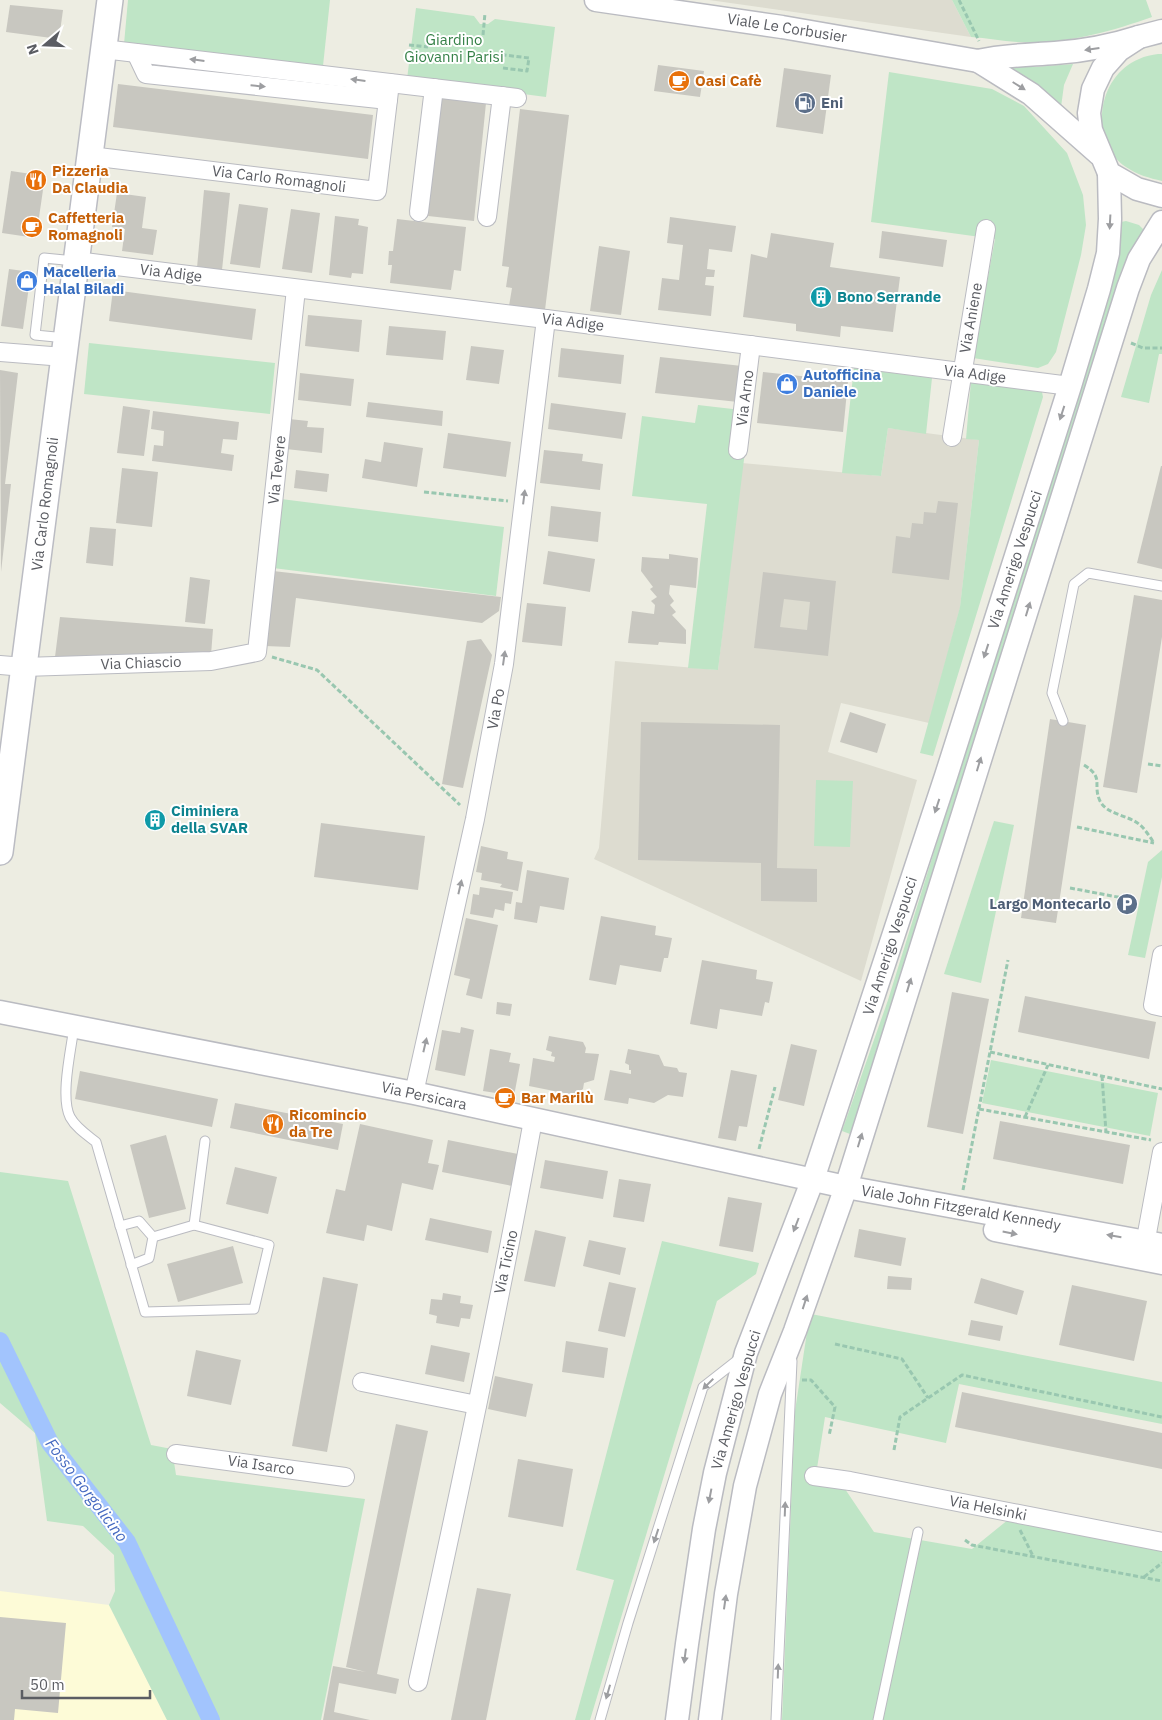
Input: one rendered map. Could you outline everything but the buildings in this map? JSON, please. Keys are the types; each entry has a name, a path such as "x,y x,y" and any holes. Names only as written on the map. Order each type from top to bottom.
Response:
{"main road":[{"name":"Via Carlo Romagnoli","path":"0,844 12,666 65,348 110,0"}],"street":[{"name":"Viale Le Corbusier","path":"596,0 979,51 1001,56 1056,53 1098,48 1162,31"},
{"name":"Via Amerigo Vespucci","path":"677,1720 704,1529 715,1473 746,1353 813,1179 946,776 1099,289 1108,253 1110,219 1105,164 1091,130 1089,113 1093,89 1103,68 1119,50 1139,37"},
{"path":"103,49 136,53 146,74 389,92 434,88 509,97 487,217"},
{"name":"Viale Le Corbusier","path":"979,51 1032,94 1105,164 1137,189 1162,196"},
{"path":"420,212 434,88"},
{"name":"Via Carlo Romagnoli","path":"90,156 377,191 389,92"},
{"name":"Via Amerigo Vespucci","path":"710,1720 724,1604 734,1541 745,1486 770,1394 795,1331 846,1187 1113,336 1140,258 1162,222"},
{"name":"Via Aniene","path":"952,437 961,372 986,229"},
{"name":"Via Adige","path":"76,261 1070,386"},
{"name":"Via Tevere","path":"257,652 296,289"},
{"name":"Via Po","path":"414,1093 475,819 504,664 546,319"},
{"name":"Via Arno","path":"738,450 751,345"},
{"path":"0,352 65,348"},
{"name":"Via Chiascio","path":"12,666 211,661 257,652"},
{"path":"1157,1006 1162,956"},
{"name":"Via Persicara","path":"0,1012 414,1093 846,1187"},
{"name":"Via Ticino","path":"418,1682 448,1548 534,1120"},
{"path":"1153,1252 1157,1146"},
{"name":"Viale John Fitzgerald Kennedy","path":"846,1187 960,1208 1153,1252"},
{"name":"Viale John Fitzgerald Kennedy","path":"846,1187 889,1209 1153,1252"},
{"path":"362,1382 476,1405"},
{"name":"Via Isarco","path":"176,1454 345,1477"},
{"name":"Via Helsinki","path":"814,1476 850,1481 1162,1542"}],"lane":[{"path":"1062,721 1052,693 1074,584 1088,573 1162,586"},
{"path":"74,1026 66,1099 70,1117 81,1131 96,1142 144,1312 254,1309 269,1245 194,1225 153,1237"},
{"path":"194,1225 206,1141"},
{"path":"120,1226 139,1221 153,1237"},
{"path":"131,1265 149,1258 153,1237"},
{"path":"776,1720 790,1379 795,1331"},
{"path":"600,1720 628,1623 704,1386 746,1353"},
{"path":"878,1720 918,1532"}],"path":[{"path":"958,0 979,51"},
{"path":"483,35 485,13"},
{"path":"410,45 428,47"},
{"path":"503,68 527,71 529,58 504,56"},
{"path":"1113,336 1143,348 1162,348"},
{"path":"424,492 524,502"},
{"path":"257,652 317,670 475,819"},
{"path":"1148,764 1162,766"},
{"path":"1077,827 1154,843 1139,824 1106,808 1100,801 1098,780 1093,770 1084,765"},
{"path":"1070,888 1128,899"},
{"path":"960,1208 1008,960"},
{"path":"990,1052 1162,1088"},
{"path":"1025,1117 1048,1064"},
{"path":"1102,1076 1106,1132"},
{"path":"754,1166 776,1087"},
{"path":"979,1109 1106,1132 1157,1146"},
{"path":"835,1344 902,1359 928,1398"},
{"path":"894,1450 900,1417 962,1375 1162,1417"},
{"path":"790,1379 811,1380 835,1407 830,1436"},
{"path":"1011,1512 1034,1556"},
{"path":"964,1540 972,1545 1162,1581"},
{"path":"1143,1577 1162,1563"}],"shaded area":[{"path":"709,0 952,0 971,37"},
{"path":"888,428 979,440 960,608 929,723 841,703 828,752 917,780 861,981 594,859 599,848 615,661 718,670 742,463 881,476"},
{"path":"0,1591 109,1605 167,1720 0,1720"}],"green space":[{"path":"128,0 330,0 323,66 124,44"},
{"path":"952,0 1146,0 1152,17 1120,28 1086,36 1051,41 1011,42 971,37"},
{"name":"Giardino Giovanni Parisi","path":"416,8 474,16 480,24 488,24 495,19 555,27 546,97 407,79"},
{"path":"1162,54 1162,181 1135,172 1114,156 1106,142 1102,126 1102,110 1106,94 1114,79 1125,67 1139,59"},
{"path":"1073,64 1064,85 1061,107 996,65 1035,67"},
{"path":"889,72 992,89 1024,106 1067,153 1083,195 1086,225 1081,255 1056,352 1048,364 1038,368 973,358 995,239 871,222"},
{"path":"1126,221 1139,225 1144,230 1122,269 897,1002 850,1134 842,1131 888,1000 1102,311 1121,222"},
{"path":"1162,270 1162,354 1159,354 1149,403 1121,397 1151,295"},
{"path":"89,343 275,363 270,414 84,394"},
{"path":"854,368 932,378 926,434 888,428 881,476 842,473"},
{"path":"971,381 1038,389 1042,392 1043,397 933,756 920,753 960,607 979,440 966,439"},
{"path":"698,405 750,411 718,670 688,668 707,504 632,496 642,416 695,423"},
{"path":"281,499 504,527 496,596 273,568"},
{"path":"816,780 853,781 850,847 814,846"},
{"path":"994,821 1014,825 981,983 944,974"},
{"path":"1162,850 1162,877 1145,958 1128,955 1148,862"},
{"path":"991,1060 1158,1093 1150,1136 982,1103"},
{"path":"0,1172 68,1181 151,1445 172,1449 176,1475 365,1499 321,1720 167,1720 109,1605 115,1591 114,1555 83,1526 47,1521 35,1433 0,1403"},
{"path":"662,1241 759,1263 756,1274 717,1301 590,1720 575,1720 614,1580 576,1570"},
{"path":"811,1314 1162,1382 1162,1424 959,1384 946,1443 825,1417 815,1481 843,1486 874,1532 972,1549 1009,1519 1162,1550 1162,1720 782,1720 795,1411"}],"waterway":[{"name":"Fosso Gorgolicino","path":"0,1341 50,1443 127,1542 211,1720"}],"place":[{"name":"Oasi Cafè","path":"679,81"},
{"name":"Eni","path":"805,103"},
{"name":"Pizzeria Da Claudia","path":"36,180"},
{"name":"Caffetteria Romagnoli","path":"32,227"},
{"name":"Macelleria Halal Biladi","path":"27,281"},
{"name":"Bono Serrande","path":"821,297"},
{"name":"Autofficina Daniele","path":"787,384"},
{"name":"Ciminiera della SVAR","path":"155,820"},
{"name":"Largo Montecarlo","path":"1127,904"},
{"name":"Bar Marilù","path":"505,1098"},
{"name":"Ricomincio da Tre","path":"273,1124"}]}
